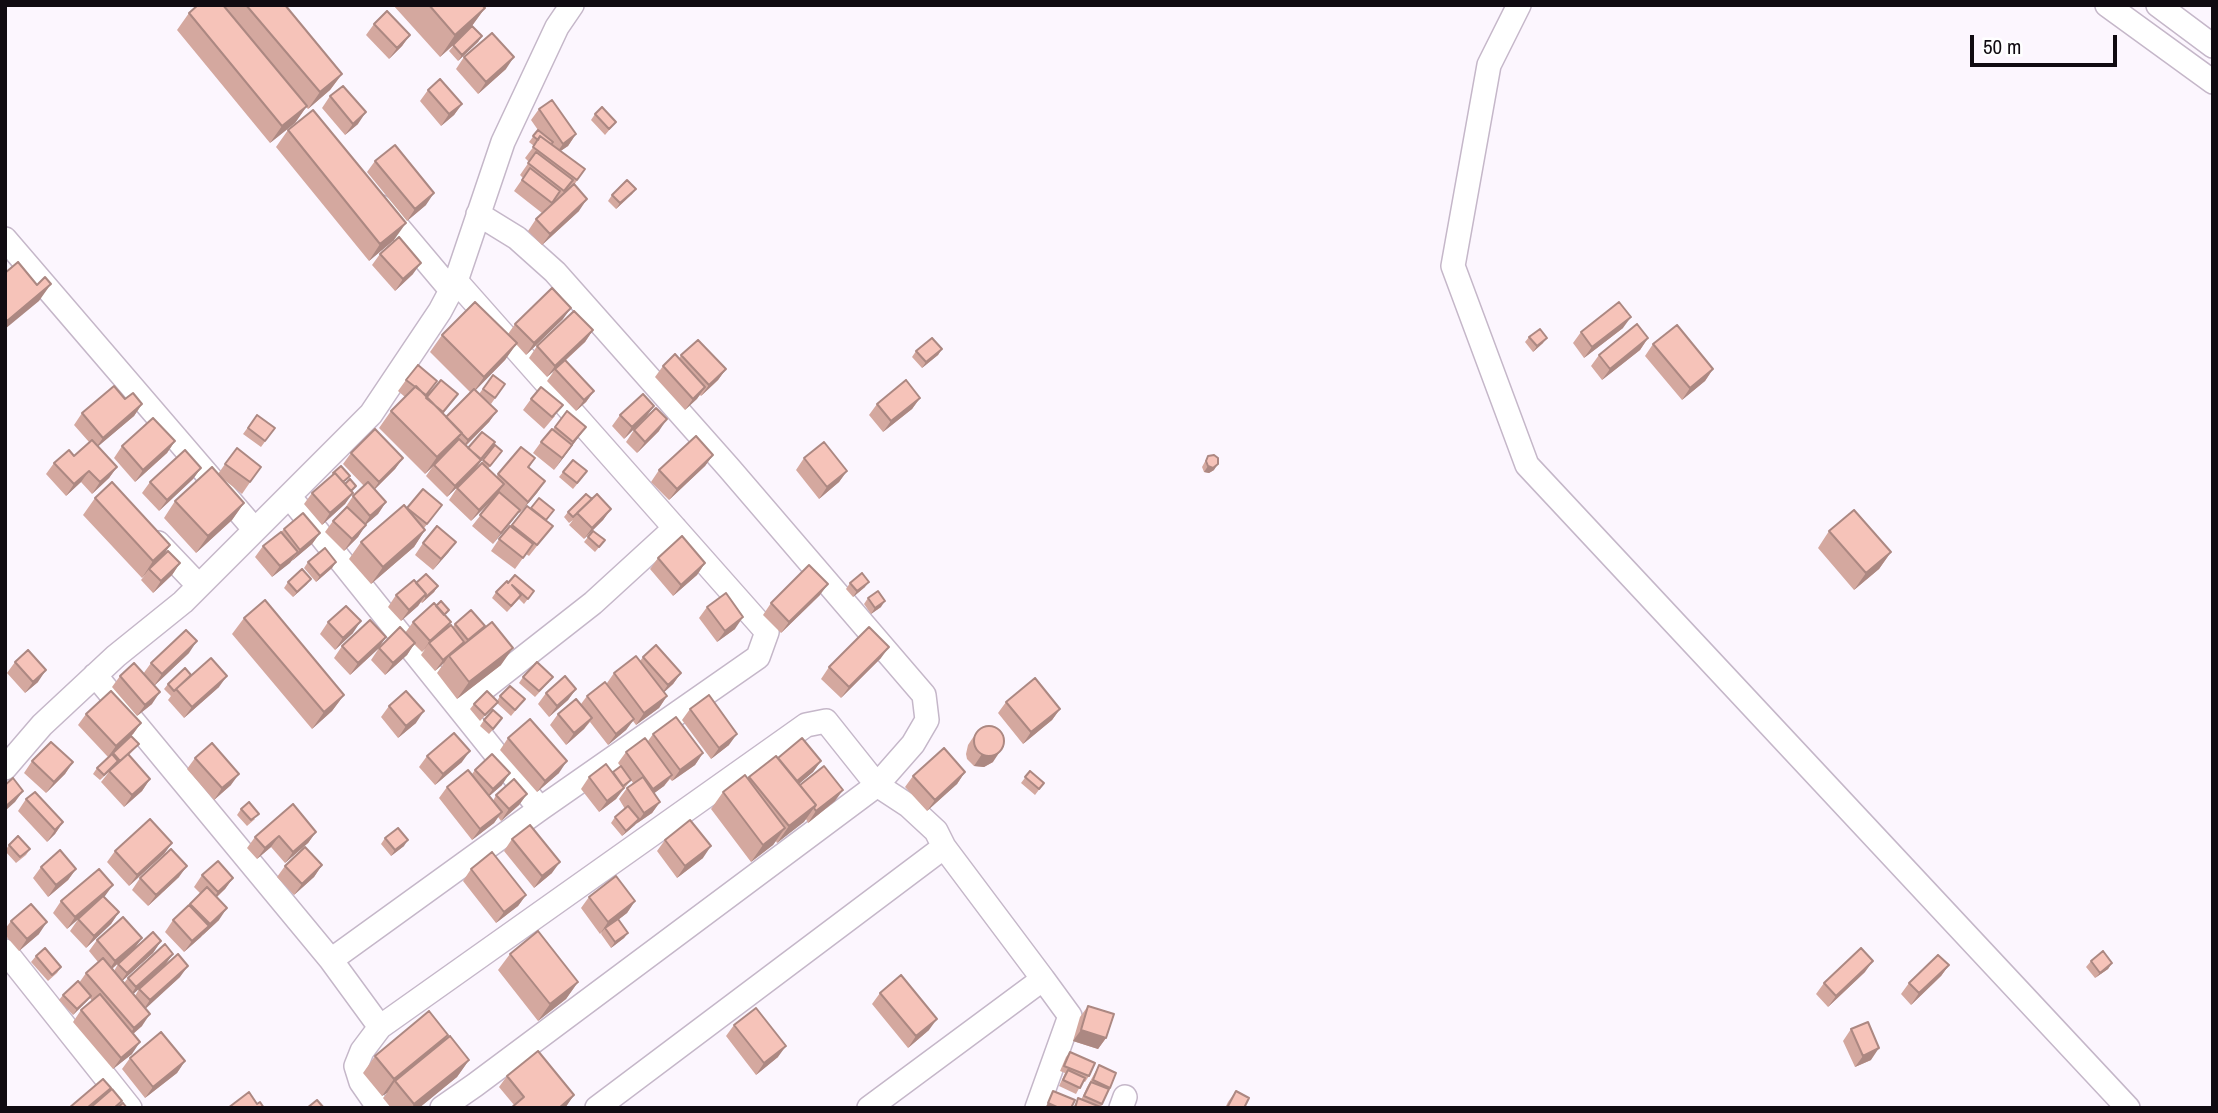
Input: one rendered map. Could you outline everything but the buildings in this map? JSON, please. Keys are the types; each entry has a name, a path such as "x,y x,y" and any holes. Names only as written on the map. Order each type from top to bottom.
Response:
{"street":[{"path":"5,768 42,725 116,656 183,603 371,414 440,311 453,286 503,142 557,27 572,5"},
{"path":"1519,5 1489,65 1453,266 1527,465 2128,1108"},
{"path":"2107,5 2213,82"},
{"path":"2158,5 2213,46"},
{"path":"331,960 540,809 758,657 767,632 363,186"},
{"path":"442,1108 877,785 912,744 926,720 924,695 738,478 555,272 517,238 478,215"},
{"path":"5,239 255,530"},
{"path":"289,496 540,809"},
{"path":"144,527 199,586"},
{"path":"459,708 593,603 675,528"},
{"path":"95,675 331,960 380,1027"},
{"path":"379,1108 360,1082 356,1066 362,1051 380,1027 806,725 826,721 877,785 909,806 936,831 944,847 1070,1016 1037,1108"},
{"path":"597,1108 944,847"},
{"path":"5,951 130,1108"},
{"path":"869,1108 1043,979"}]}
